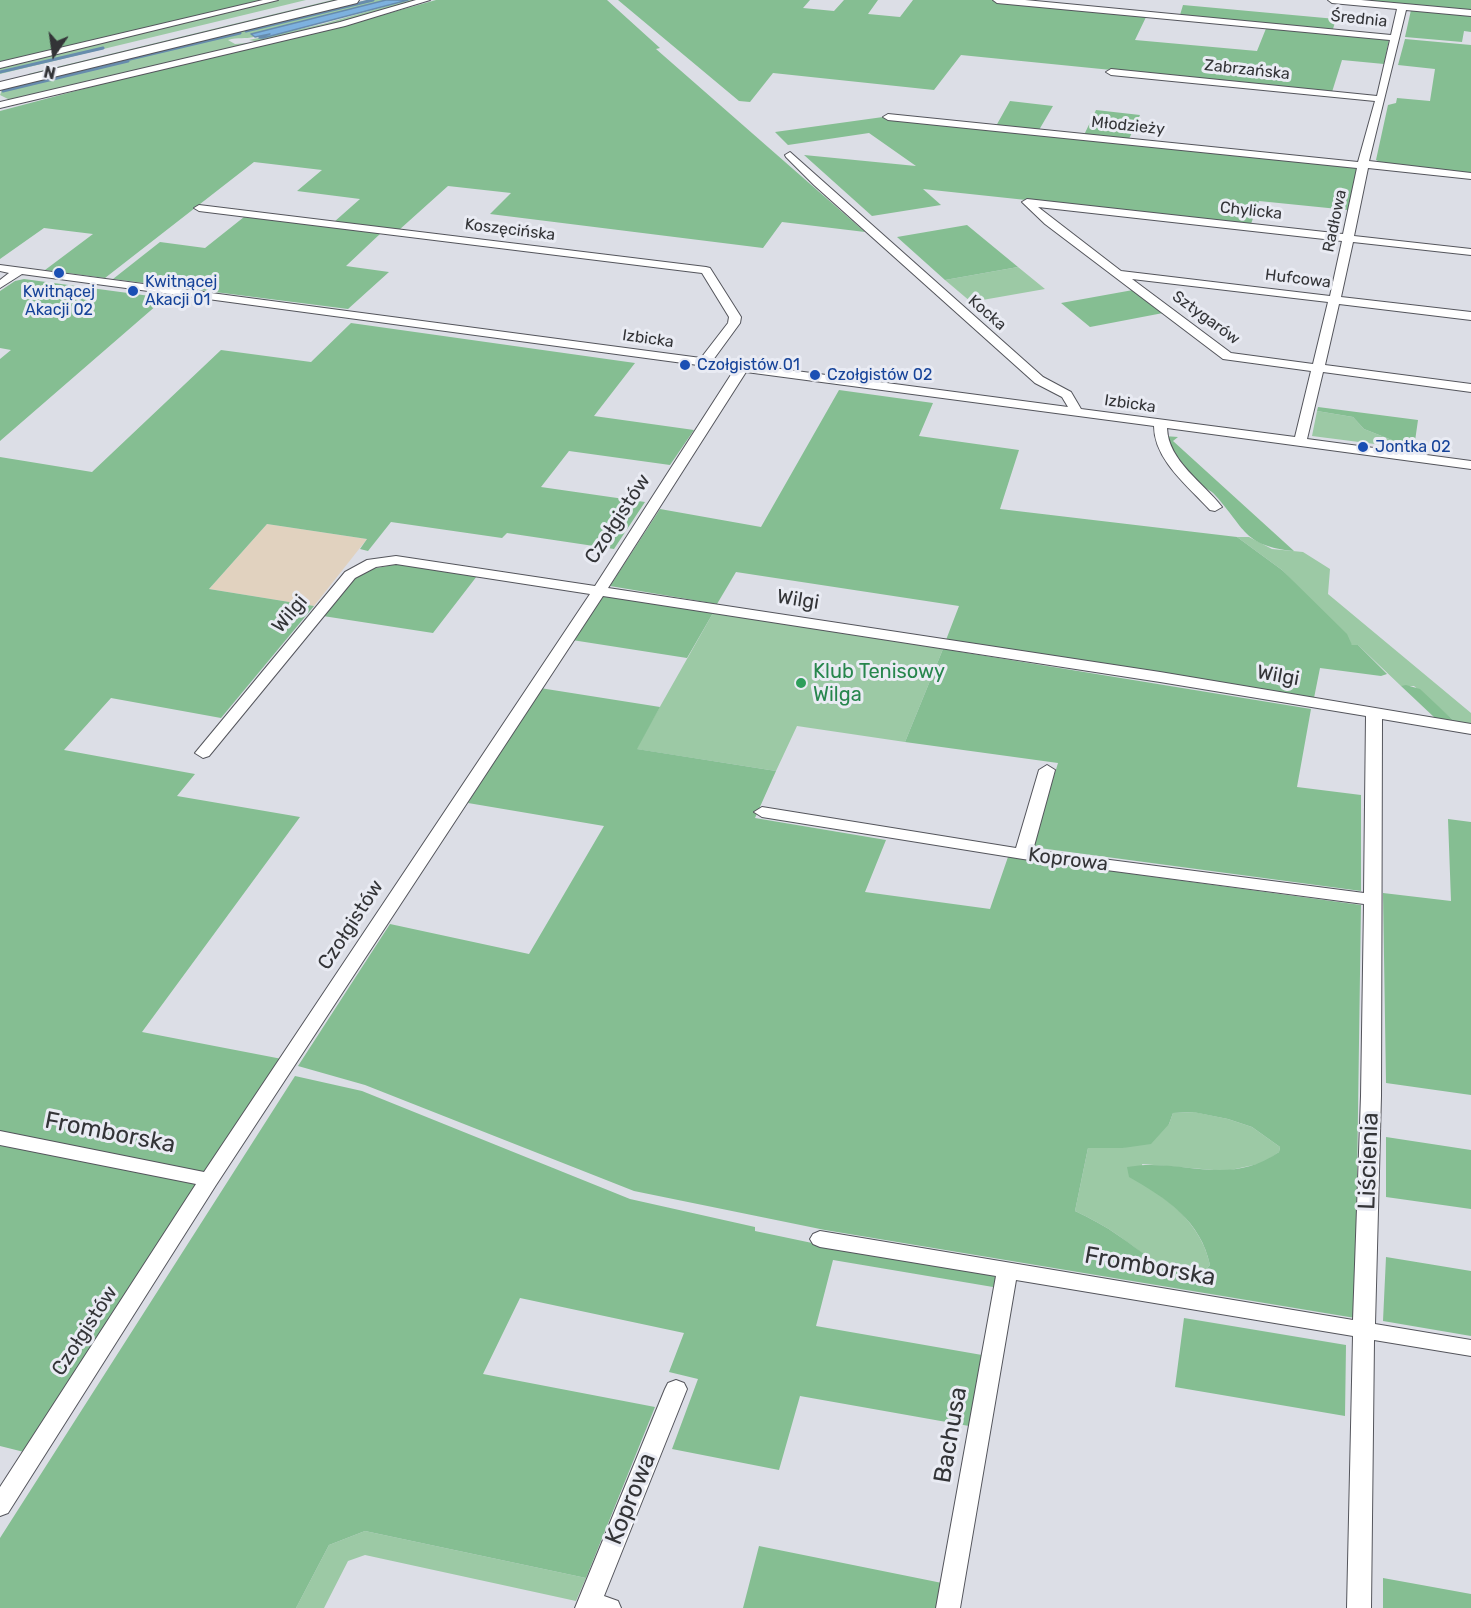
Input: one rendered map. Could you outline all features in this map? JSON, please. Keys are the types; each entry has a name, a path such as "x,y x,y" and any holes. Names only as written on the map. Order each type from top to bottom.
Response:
{"highway":[{"path":"0,77 319,0"},
{"path":"0,86 353,0"}],"street":[{"path":"0,65 274,0"},
{"path":"0,105 342,24 426,0"},
{"name":"Średnia","path":"997,0 1395,38"},
{"path":"1332,0 1471,13"},
{"name":"Radłowa","path":"1300,443 1402,6"},
{"name":"Zabrzańska","path":"1111,72 1381,99"},
{"name":"Młodzieży","path":"888,117 1471,176"},
{"name":"Kocka","path":"790,155 939,293 1039,380 1067,395 1078,414"},
{"name":"Chylicka","path":"1027,202 1471,252"},
{"name":"Sztygarów","path":"1027,202 1049,222 1227,356 1471,388"},
{"name":"Koszęcińska","path":"200,208 706,270 735,317 734,323 703,364"},
{"name":"Izbicka","path":"0,268 703,364 1471,465"},
{"path":"0,285 19,271"},
{"name":"Hufcowa","path":"1120,274 1471,316"},
{"name":"Czołgistów","path":"0,1506 209,1180 600,590 741,369"},
{"path":"1160,425 1159,431 1166,450 1185,475 1215,507"},
{"name":"Wilgi","path":"203,753 298,635 350,575 363,566 396,560 1160,677 1471,729"},
{"name":"Liścienia","path":"1359,1608 1363,1330 1371,1096 1374,714"},
{"path":"1023,854 1047,770"},
{"name":"Koprowa","path":"762,812 1023,854 1374,900"},
{"name":"Fromborska","path":"0,1138 209,1180"},
{"name":"Fromborska","path":"820,1239 1471,1348"},
{"name":"Bachusa","path":"948,1608 1006,1271"},
{"name":"Koprowa","path":"595,1606 676,1389"}],"shaded area":[{"path":"267,524 367,539 314,606 209,589"}],"green space":[{"path":"0,0 264,0 0,62"},
{"path":"279,0 306,0 0,74 0,66"},
{"path":"332,0 340,0 28,74"},
{"path":"367,0 386,0 251,34 254,37 228,40 235,44 247,43 243,46 10,100 0,95 2,90"},
{"path":"408,0 421,0 330,26 260,42 249,40 323,24"},
{"path":"436,0 607,0 660,48 656,49 865,232 782,222 763,248 490,214 511,193 448,186 399,230 334,222 360,199 297,191 322,170 254,162 105,278 45,270 93,234 44,228 0,259 0,111 117,80 332,29"},
{"path":"618,0 810,0 803,8 834,11 844,0 878,0 868,14 900,17 913,0 991,0 1147,15 1135,40 1257,51 1267,26 1389,40 1384,64 1342,60 1332,92 961,55 934,90 773,73 750,102 739,101"},
{"path":"1350,0 1471,0 1471,11"},
{"path":"1183,5 1336,19 1333,29 1180,15"},
{"path":"1411,10 1471,14 1471,32 1464,31 1462,42 1405,37"},
{"path":"1405,39 1471,45 1471,174 1382,163 1376,160 1388,105 1396,103 1397,98 1430,101 1435,69 1398,65"},
{"path":"1010,101 1053,106 1039,130 996,126"},
{"path":"1096,110 1140,115 1129,139 1084,135"},
{"path":"883,117 1351,166 1357,169 1348,210 1259,201 1251,224 923,189 941,205 872,216 804,155 916,166 869,133 788,145 775,132"},
{"path":"244,217 381,233 346,266 389,272 348,309 113,279 160,242 205,248"},
{"path":"967,225 1018,267 945,280 897,237"},
{"path":"1018,267 1045,289 971,302 945,280"},
{"path":"24,279 165,298 0,441 0,359 11,350 0,348 0,291 15,281"},
{"path":"1133,290 1163,313 1090,327 1061,303"},
{"path":"351,323 635,363 594,416 694,430 670,465 569,451 541,487 645,502 614,549 507,533 502,538 391,522 368,551 360,549 367,539 267,524 209,589 314,606 221,718 111,698 64,750 195,774 177,796 300,817 142,1032 282,1059 205,1176 0,1131 0,457 92,472 221,350 311,362"},
{"path":"839,390 933,403 919,436 1019,450 1000,509 1237,537 1282,570 1347,634 1352,645 1358,645 1387,674 1381,676 1320,668 1314,698 946,640 959,606 736,572 717,604 610,586 660,509 761,527"},
{"path":"1318,407 1418,420 1415,441 1397,442 1364,429 1353,417 1317,411"},
{"path":"1317,411 1353,417 1364,429 1397,442 1415,441 1414,449 1312,436"},
{"path":"1164,436 1178,437 1173,441 1294,551 1264,545 1247,534 1213,493 1189,473"},
{"path":"1237,537 1249,537 1272,549 1303,552 1330,569 1328,594 1471,713 1471,724 1454,721 1414,686 1401,686 1358,645 1352,645 1282,570"},
{"path":"398,564 477,576 433,633 323,616 361,571"},
{"path":"601,595 713,613 687,658 572,640"},
{"name":"Klub Tenisowy Wilga","path":"713,613 943,649 905,742 797,726 776,771 636,749"},
{"path":"943,649 1311,709 1297,787 1361,795 1361,891 1032,847 1058,763 905,742"},
{"path":"1401,686 1420,689 1454,721 1435,718"},
{"path":"540,688 660,707 637,749 776,771 755,818 886,840 865,892 990,909 1008,857 1361,905 1355,1318 825,1230 634,1191 365,1085 298,1066 390,924 529,954 604,826 468,803","holes":["1193,1112 1228,1119 1252,1127 1280,1147 1279,1152 1260,1163 1222,1170 1147,1165 1127,1167 1129,1177 1169,1202 1190,1223 1199,1236 1210,1265 1202,1274 1176,1270 1157,1262 1092,1219 1075,1211 1088,1148 1123,1148 1151,1144 1169,1124 1173,1113"]},
{"path":"1448,819 1471,822 1471,1095 1386,1083 1383,893 1451,901"},
{"path":"295,1076 362,1091 630,1199 755,1227 755,1231 855,1252 997,1276 993,1287 833,1260 816,1326 982,1355 969,1426 800,1396 779,1470 672,1449 698,1379 669,1372 684,1333 520,1298 483,1374 655,1407 586,1578 365,1531 329,1545 296,1608 0,1608 0,1538"},
{"path":"1194,1112 1252,1127 1280,1147 1279,1152 1263,1163 1226,1171 1142,1164 1149,1188 1188,1220 1202,1241 1210,1265 1202,1274 1166,1267 1092,1219 1075,1211 1088,1148 1123,1148 1169,1124 1173,1113"},
{"path":"1386,1137 1471,1150 1471,1209 1386,1197"},
{"path":"0,1142 45,1154 200,1183 24,1452 0,1446"},
{"path":"1386,1257 1471,1271 1471,1336 1383,1321"},
{"path":"1184,1318 1346,1345 1345,1416 1175,1387"},
{"path":"365,1531 586,1578 576,1601 365,1555 348,1561 324,1608 296,1608 329,1545"},
{"path":"759,1546 942,1583 938,1608 743,1608"},
{"path":"1383,1578 1471,1594 1471,1608 1383,1608"}],"water":[{"path":"386,0 408,0 263,38 259,38 270,34 255,37 251,34"}],"waterway":[{"path":"246,31 373,0"},
{"path":"126,60 240,33"},
{"path":"0,72 103,48"},
{"path":"3,91 128,61"}],"place":[{"name":"Kwitnącej Akacji 02","path":"59,273"},
{"name":"Kwitnącej Akacji 01","path":"133,291"},
{"name":"Czołgistów 01","path":"685,365"},
{"name":"Czołgistów 02","path":"815,375"},
{"name":"Jontka 02","path":"1363,447"},
{"name":"Klub Tenisowy Wilga","path":"801,683"}]}
